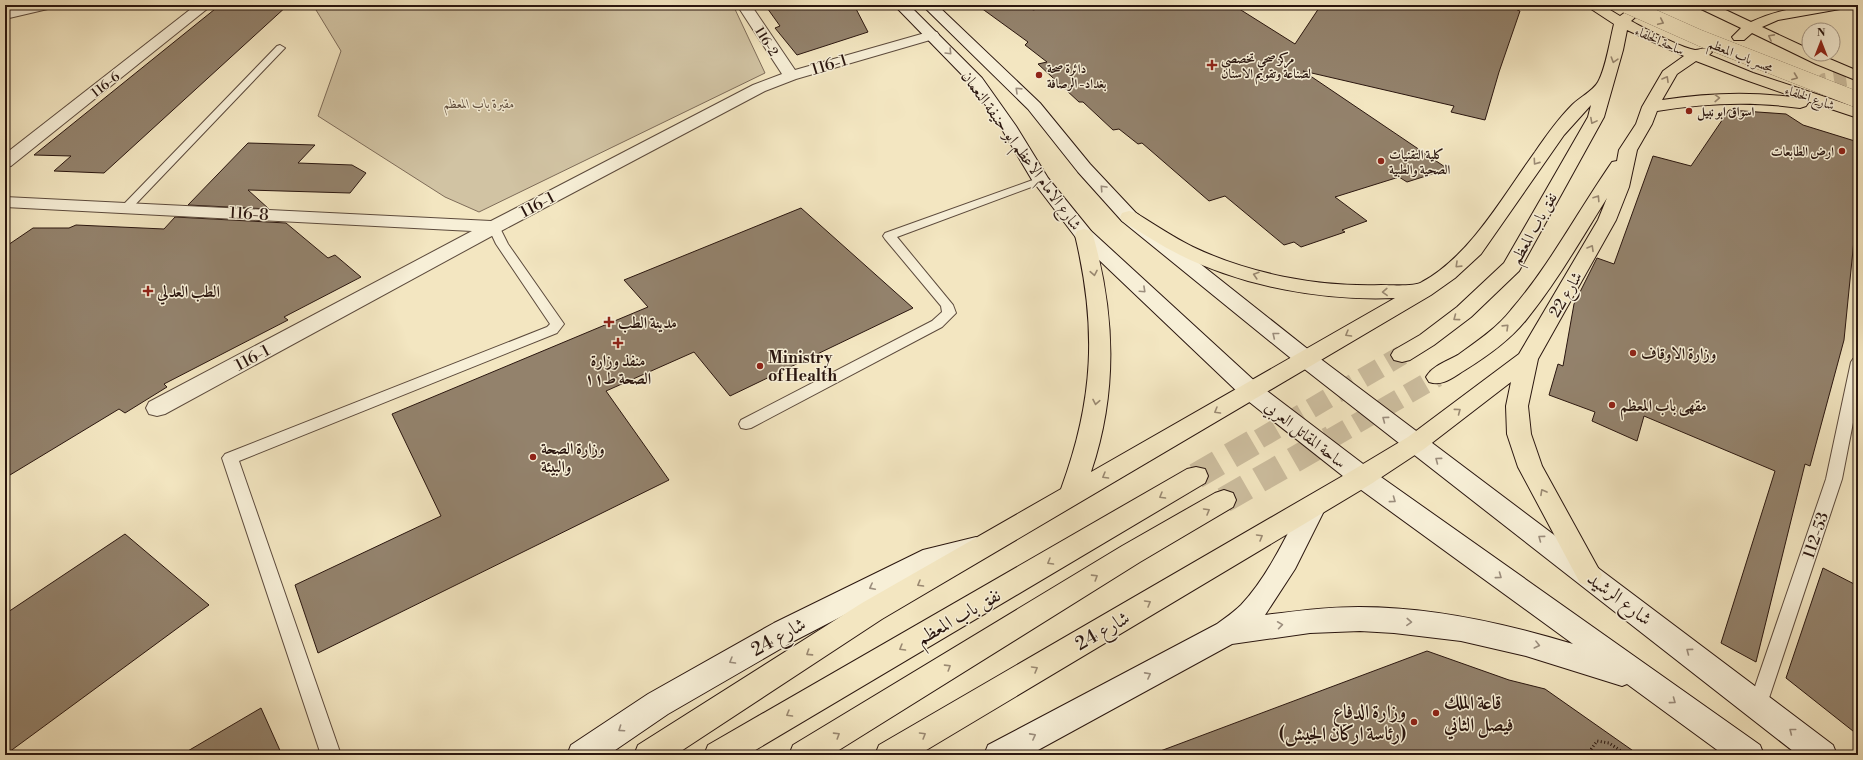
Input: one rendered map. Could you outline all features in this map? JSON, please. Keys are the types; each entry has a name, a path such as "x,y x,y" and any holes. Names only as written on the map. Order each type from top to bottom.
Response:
{"main road":[{"path":"1251,391 1424,290 1448,274 1474,250 1558,131 1578,108 1605,84 1627,13 1592,5"},
{"name":"مجسر باب المعظم","path":"1653,5 1750,47 1858,89"},
{"path":"1704,5 1854,77"},
{"path":"1740,37 1751,27 1774,16 1840,5"},
{"name":"ساحة الخلفاء","path":"1627,13 1660,41 1695,55 1712,50"},
{"name":"مجسر باب المعظم","path":"1627,13 1700,38 1853,108"},
{"name":"شارع 22","path":"1362,477 1416,443 1527,359 1607,220 1620,187 1628,150 1644,124 1650,107 1671,71 1695,55"},
{"name":"شارع الخلفاء","path":"1695,55 1748,76 1853,108"},
{"name":"نفق باب المعظم","path":"1402,355 1427,340 1464,312 1512,267 1596,117 1605,84"},
{"path":"1822,94 1834,104 1853,108"},
{"path":"1650,107 1691,99 1740,98 1853,108"},
{"path":"1437,377 1465,360 1495,338 1518,316 1549,274 1628,150"},
{"path":"1129,217 1166,240 1211,261 1262,277 1316,288 1363,292 1424,290"},
{"path":"1071,496 1088,444 1098,395 1101,350 1100,309 1094,270 1084,235"},
{"path":"1527,359 1517,406 1519,434 1530,467 1589,575"},
{"name":"شارع 24","path":"650,755 872,611 1251,391"},
{"name":"نفق باب المعظم","path":"719,755 1196,476"},
{"name":"شارع 24","path":"890,755 1362,477"},
{"path":"804,755 1131,554 1224,500"}],"street":[{"path":"5,15 47,5"},
{"name":"116-6","path":"5,162 205,5"},
{"name":"116-2","path":"744,5 791,76"},
{"name":"شارع الامام الاعظم ابو حنيفة النعمان","path":"901,5 977,81 1008,126 1041,180 1084,235 1251,391"},
{"name":"شارع الامام الاعظم ابو حنيفة النعمان","path":"929,5 1034,106 1084,168 1129,217 1306,359"},
{"name":"116-1","path":"157,408 494,226 759,88 791,76 932,35"},
{"name":"116-8","path":"5,202 494,226"},
{"path":"1306,359 1416,443"},
{"name":"ساحة المقاتل العربي","path":"1251,391 1362,477"},
{"name":"شارع الرشيد","path":"1416,443 1758,704 1822,755"},
{"path":"1362,477 1749,755"},
{"path":"999,755 1227,633 1250,614 1293,548 1315,505"},
{"name":"شارع 24","path":"582,755 658,704 784,632 932,558 987,545"},
{"path":"1227,633 1312,622 1359,619 1424,623 1492,634 1562,652 1644,680"}],"lane":[{"path":"127,207 280,48"},
{"path":"746,424 937,324 949,314 947,305 889,236 1041,180"},
{"path":"331,755 230,458 552,330 557,324 502,244 494,226"},
{"name":"112-53","path":"1758,704 1834,479 1858,362"}],"path":[{"path":"1587,755 1597,741 1609,743 1627,755"}],"green space":[{"name":"مقبرة باب المعظم","path":"313,5 733,5 765,73 479,212 445,197 318,116 341,51"}],"building":[{"path":"220,5 288,5 104,173 54,171 71,156 34,155"},
{"path":"765,5 854,5 868,32 797,55 775,28 780,26"},
{"path":"977,5 1017,5 1020,7 1028,6 1033,10 1055,5 1233,5 1295,44 1321,5 1519,5 1517,10 1520,11 1499,72 1485,120 1451,112 1454,106 1303,71 1448,169 1407,182 1399,177 1335,197 1367,221 1342,230 1345,232 1301,247 1294,242 1284,245 1225,196 1209,201 1142,143 1138,144 1119,129 1113,130 1083,102 1079,102 1038,64 1047,62 1025,45 1028,42"},
{"path":"1729,110 1786,114 1803,125 1858,142 1858,236 1854,240 1844,340 1810,466 1805,464 1756,662 1721,643 1775,471 1644,416 1637,441 1592,421 1595,412 1549,395 1558,364 1563,366 1574,304 1597,258 1614,264 1653,156 1691,166"},
{"path":"248,143 315,145 298,163 352,165 366,173 350,193 248,190 269,209 188,205"},
{"name":"وزارة الصحة والبيئة","path":"801,208 913,308 730,396 694,352 606,391 669,480 318,653 295,585 441,516 392,414 648,307 624,280"},
{"path":"175,217 286,223 328,258 335,255 361,277 284,317 288,320 164,384 167,387 125,413 119,409 5,478 5,247 33,228 69,228 76,225 164,229"},
{"path":"125,534 209,605 5,755 5,614"},
{"path":"1823,568 1858,586 1858,735 1786,678"},
{"name":"وزارة الدفاع (رئاسة اركان الجيش)","path":"1427,651 1509,680 1545,689 1639,755 1155,755 1155,753"},
{"path":"261,708 282,755 181,755"}],"tunnel":[{"path":"1823,94 1821,85 1825,81 1846,78"},
{"path":"1259,439 1402,355"},
{"path":"1330,439 1437,377"},
{"path":"1196,476 1261,438"},
{"path":"1224,500 1332,438"}],"place":[{"name":"مركز صحي تخصصي لصناعة وتقويم الاسنان","path":"1212,65"},
{"name":"دائرة صحة بغداد- الرصافة","path":"1039,75"},
{"name":"اسواق ابو نبيل","path":"1689,111"},
{"name":"ارض الطابعات","path":"1842,151"},
{"name":"كلية التقنيات الصحية والطبية","path":"1381,161"},
{"name":"الطب العدلي","path":"148,291"},
{"name":"مدينة الطب","path":"609,322"},
{"name":"منفذ وزارة الصحة ط١١","path":"618,343"},
{"name":"وزارة الاوقاف","path":"1633,353"},
{"name":"Ministry of Health","path":"760,366"},
{"name":"مقهى باب المعظم","path":"1612,405"},
{"name":"وزارة الصحة والبيئة","path":"533,457"},
{"name":"قاعة الملك فيصل الثاني","path":"1436,713"},
{"name":"وزارة الدفاع (رئاسة اركان الجيش)","path":"1414,722"}]}
